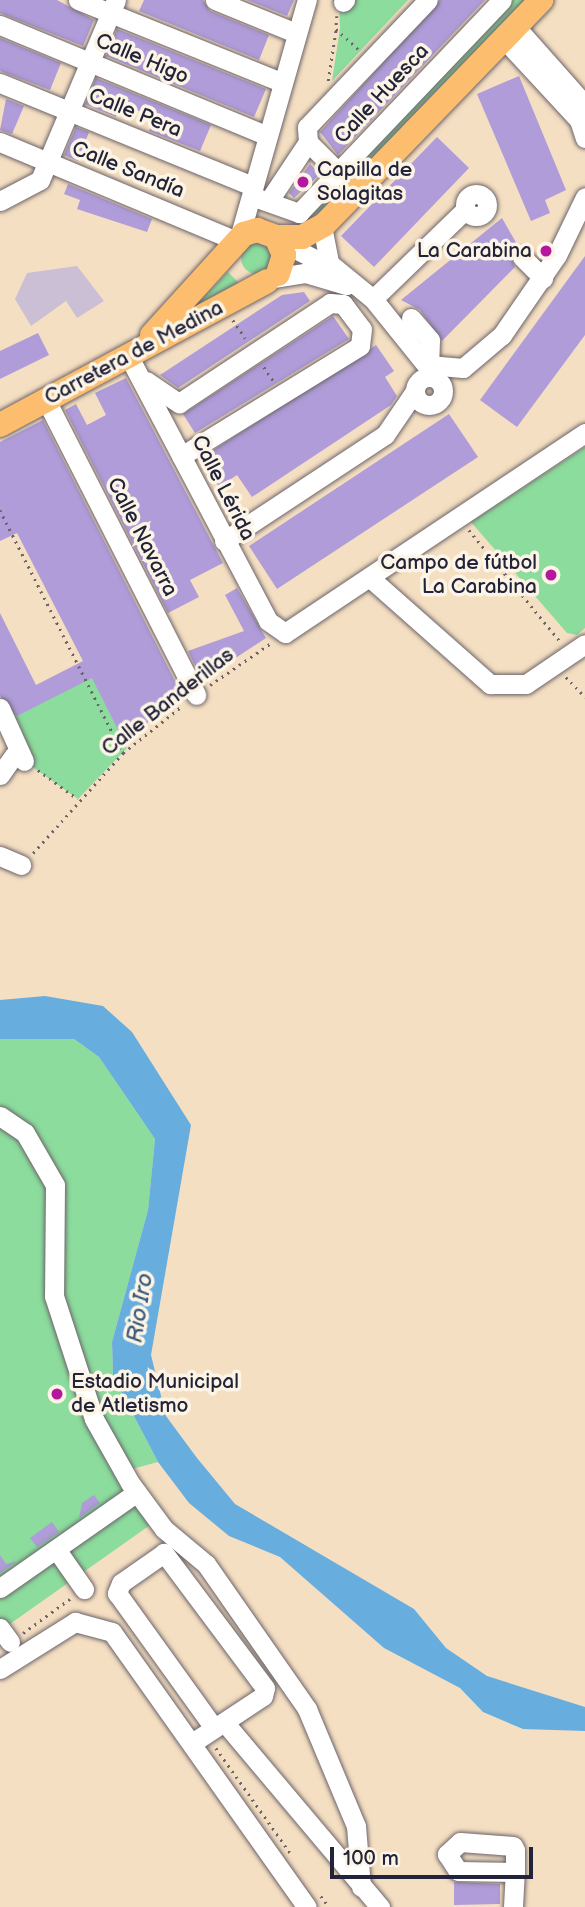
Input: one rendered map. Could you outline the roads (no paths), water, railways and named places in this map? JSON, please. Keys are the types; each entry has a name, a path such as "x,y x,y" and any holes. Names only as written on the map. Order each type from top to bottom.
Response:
{"main road":[{"path":"324,228 541,0"},
{"name":"Carretera de Medina","path":"0,425 273,278 282,242 324,228"},
{"path":"129,357 251,231 282,242"},
{"path":"236,244 242,277 273,278"}],"street":[{"path":"78,0 114,7 281,82"},
{"path":"215,0 296,33"},
{"path":"307,0 266,135 260,194 282,242 335,270 373,299 432,372"},
{"path":"339,173 308,142 307,127 428,0"},
{"name":"Calle Huesca","path":"260,194 296,214 339,173 502,0"},
{"path":"0,201 40,180 114,7"},
{"name":"Calle Higo","path":"0,24 266,135"},
{"path":"510,32 585,104"},
{"path":"510,32 585,132"},
{"name":"Calle Pera","path":"0,83 260,194"},
{"name":"Calle Sandía","path":"0,142 236,244"},
{"path":"236,244 260,194 308,142"},
{"path":"224,541 439,401 483,355 543,278 585,197"},
{"path":"373,299 466,209"},
{"path":"324,228 325,255 335,270"},
{"path":"522,257 543,278"},
{"path":"273,278 305,273 354,285"},
{"path":"142,381 179,403 330,303 343,304 362,329 360,346 181,456"},
{"path":"411,318 429,340 432,372 439,401"},
{"path":"414,348 415,389 423,403 439,401"},
{"path":"385,435 415,389 432,372 453,370 483,355"},
{"name":"Calle Lérida","path":"129,357 268,621 285,633 369,577"},
{"name":"Calle Navarra","path":"47,400 196,695"},
{"path":"571,655 526,684 490,684 369,577 585,433"},
{"path":"0,708 19,758 0,775"},
{"path":"0,856 21,865"},
{"path":"0,1116 25,1133 55,1185 54,1296 62,1329 94,1419 137,1492 164,1529 206,1564 307,1709 356,1826 361,1887"},
{"path":"0,1588 137,1492"},
{"path":"56,1549 84,1589"},
{"path":"192,1744 219,1726 265,1688 164,1553 121,1583 117,1593 219,1726 380,1907"},
{"path":"0,1669 63,1627 102,1625 192,1744 307,1907"},
{"path":"513,1907 515,1872"}],"water":[{"name":"Rio Iro","path":"45,996 103,1006 132,1032 191,1125 151,1355 166,1416 235,1504 414,1609 446,1648 487,1676 585,1707 585,1731 523,1729 483,1712 460,1688 384,1648 280,1557 229,1536 189,1503 158,1462 113,1376 112,1342 148,1210 155,1139 99,1057 74,1039 0,1039 0,1000"}],"place":[{"name":"Capilla de Solagitas","path":"303,182"},
{"name":"La Carabina","path":"546,251"},
{"name":"Campo de fútbol La Carabina","path":"551,575"},
{"name":"Estadio Municipal de Atletismo","path":"57,1394"}]}
